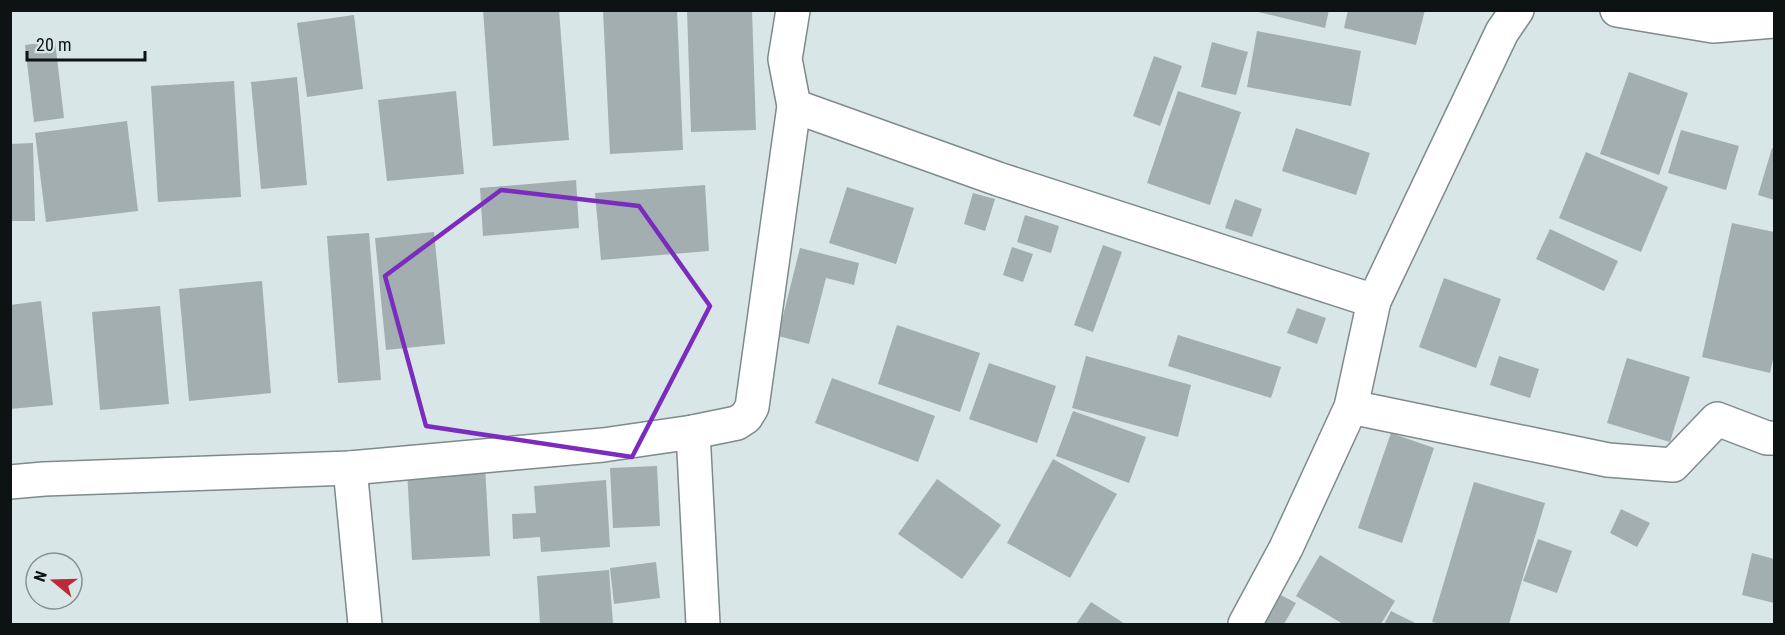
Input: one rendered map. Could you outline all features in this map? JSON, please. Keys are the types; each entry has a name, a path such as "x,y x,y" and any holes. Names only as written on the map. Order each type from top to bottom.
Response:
{"street":[{"path":"10,482 350,468 603,445 737,423 746,417 752,407 794,106 785,59 793,10"},
{"path":"1245,624 1287,548 1351,406 1374,301 1502,32 1517,10"},
{"path":"1617,10 1713,26 1774,21"},
{"path":"794,106 998,179 1374,301"},
{"path":"1351,406 1608,460 1673,465 1717,419 1767,438 1774,438"},
{"path":"693,432 704,624"},
{"path":"350,468 365,624"}],"highlighted area":[{"path":"501,190 639,206 710,306 632,457 426,426 385,276"}],"building":[{"path":"483,10 559,10 569,140 493,146"},
{"path":"603,10 677,10 683,150 610,154"},
{"path":"687,10 752,10 756,130 691,132"},
{"path":"1258,10 1329,10 1325,28 1258,12"},
{"path":"1348,10 1425,10 1416,45 1344,28"},
{"path":"354,15 363,89 307,97 297,23"},
{"path":"1257,31 1361,51 1351,106 1247,87"},
{"path":"55,41 64,118 34,122 25,45"},
{"path":"1212,42 1248,52 1236,95 1201,87"},
{"path":"1154,56 1182,66 1160,126 1133,116"},
{"path":"1629,72 1688,93 1659,175 1600,154"},
{"path":"297,77 307,185 261,189 251,82"},
{"path":"234,81 241,197 158,202 151,86"},
{"path":"456,91 464,174 387,181 378,100"},
{"path":"1178,91 1241,112 1210,205 1147,183"},
{"path":"127,121 138,211 46,222 35,133"},
{"path":"1296,128 1370,153 1356,195 1282,171"},
{"path":"1681,130 1739,146 1726,190 1668,173"},
{"path":"33,143 35,221 10,221 10,144"},
{"path":"1772,148 1774,149 1774,200 1758,195"},
{"path":"1586,152 1668,187 1641,252 1559,218"},
{"path":"576,180 579,228 483,236 480,188"},
{"path":"705,185 709,251 601,260 595,193"},
{"path":"847,187 914,208 896,264 829,243"},
{"path":"973,193 995,199 985,231 964,224"},
{"path":"1235,199 1262,209 1252,237 1225,228"},
{"path":"1025,215 1059,226 1051,253 1017,242"},
{"path":"1732,223 1774,232 1774,355 1770,373 1702,357"},
{"path":"1550,229 1618,261 1604,291 1536,259"},
{"path":"434,232 445,344 386,350 375,238"},
{"path":"369,233 381,380 338,383 327,236"},
{"path":"1103,245 1122,252 1093,332 1074,325"},
{"path":"1012,247 1033,254 1023,282 1003,275"},
{"path":"800,248 859,263 854,285 826,278 809,344 778,336"},
{"path":"1444,278 1501,299 1476,368 1419,347"},
{"path":"262,281 271,393 189,401 179,289"},
{"path":"41,301 53,405 10,409 10,305"},
{"path":"160,306 169,404 100,410 92,312"},
{"path":"1297,308 1326,318 1317,344 1287,333"},
{"path":"897,325 980,353 960,412 878,384"},
{"path":"1178,335 1281,367 1271,398 1168,366"},
{"path":"1086,356 1191,385 1178,437 1072,408"},
{"path":"1499,356 1539,369 1530,398 1490,385"},
{"path":"1627,358 1690,377 1670,442 1607,423"},
{"path":"989,363 1056,386 1037,443 969,419"},
{"path":"832,378 935,416 918,462 815,423"},
{"path":"1073,411 1146,437 1129,483 1056,456"},
{"path":"1391,433 1434,448 1402,543 1358,528"},
{"path":"1053,459 1117,494 1070,578 1007,543"},
{"path":"485,466 490,556 412,560 407,470"},
{"path":"657,466 660,526 613,528 610,468"},
{"path":"937,479 1001,525 962,579 898,534"},
{"path":"606,480 610,547 541,552 540,537 513,539 512,514 536,513 534,486"},
{"path":"1474,482 1545,503 1509,624 1432,622"},
{"path":"1621,509 1650,523 1637,547 1610,533"},
{"path":"1538,539 1572,551 1557,593 1523,581"},
{"path":"1752,553 1774,559 1774,603 1742,595"},
{"path":"1320,555 1395,601 1381,624 1343,624 1296,596"},
{"path":"656,562 660,598 614,604 610,568"},
{"path":"609,570 613,624 540,624 537,576"},
{"path":"1271,590 1296,603 1284,624 1252,624"},
{"path":"1091,602 1125,624 1076,624"},
{"path":"1391,611 1417,624 1384,624"}]}
